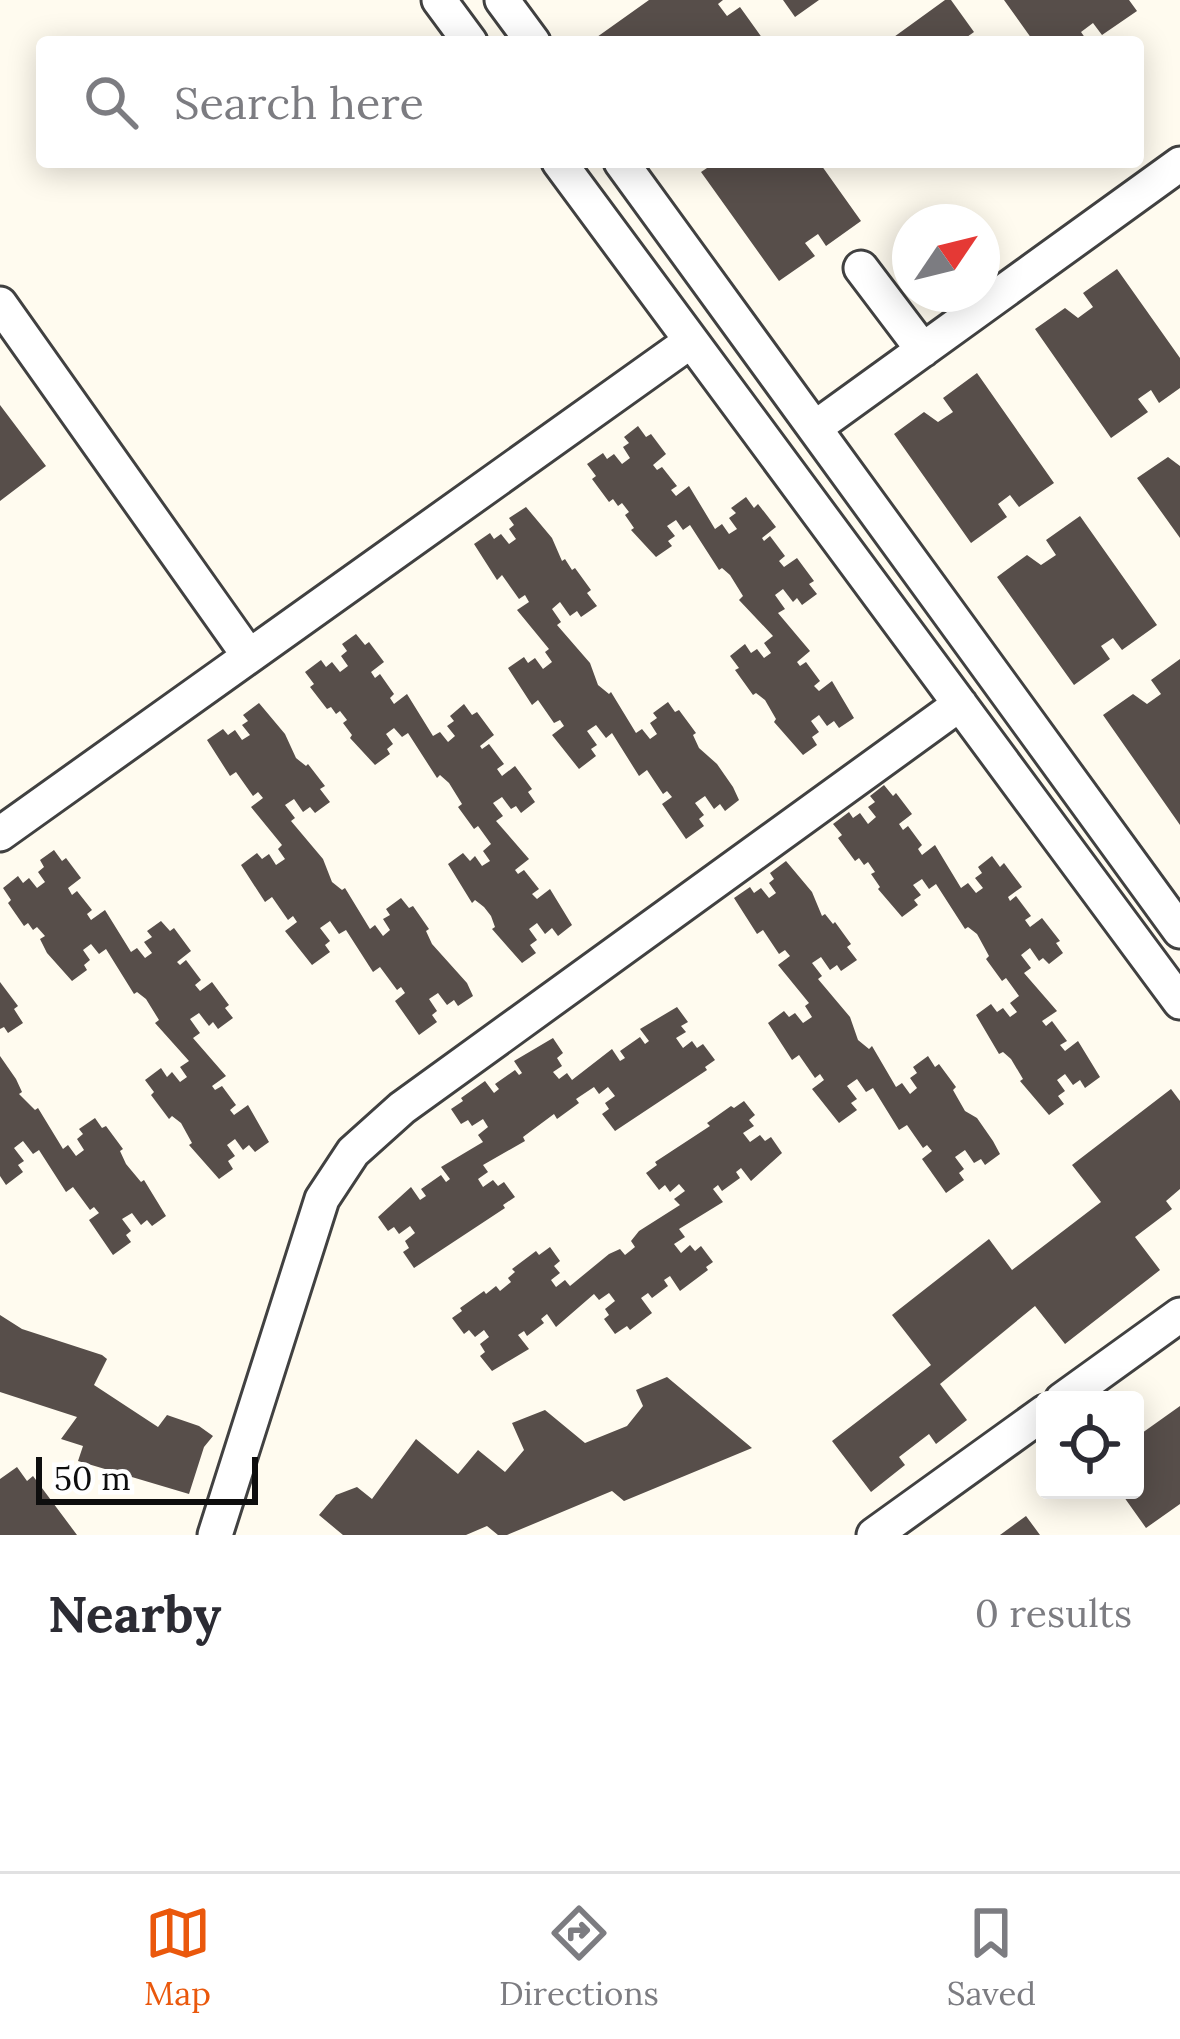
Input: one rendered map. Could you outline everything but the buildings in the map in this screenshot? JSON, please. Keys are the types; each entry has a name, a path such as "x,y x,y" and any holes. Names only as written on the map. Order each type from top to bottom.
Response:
{"street":[{"path":"439,0 466,36"},
{"path":"502,0 529,36"},
{"path":"816,427 1180,164"},
{"path":"563,168 1180,1002"},
{"path":"625,168 1180,931"},
{"path":"861,268 922,350"},
{"path":"0,304 249,656"},
{"path":"0,834 691,341"},
{"path":"215,1535 311,1226 322,1199 353,1152 402,1108 960,704"},
{"path":"1074,1391 1180,1315"},
{"path":"874,1535 1036,1418"}]}
